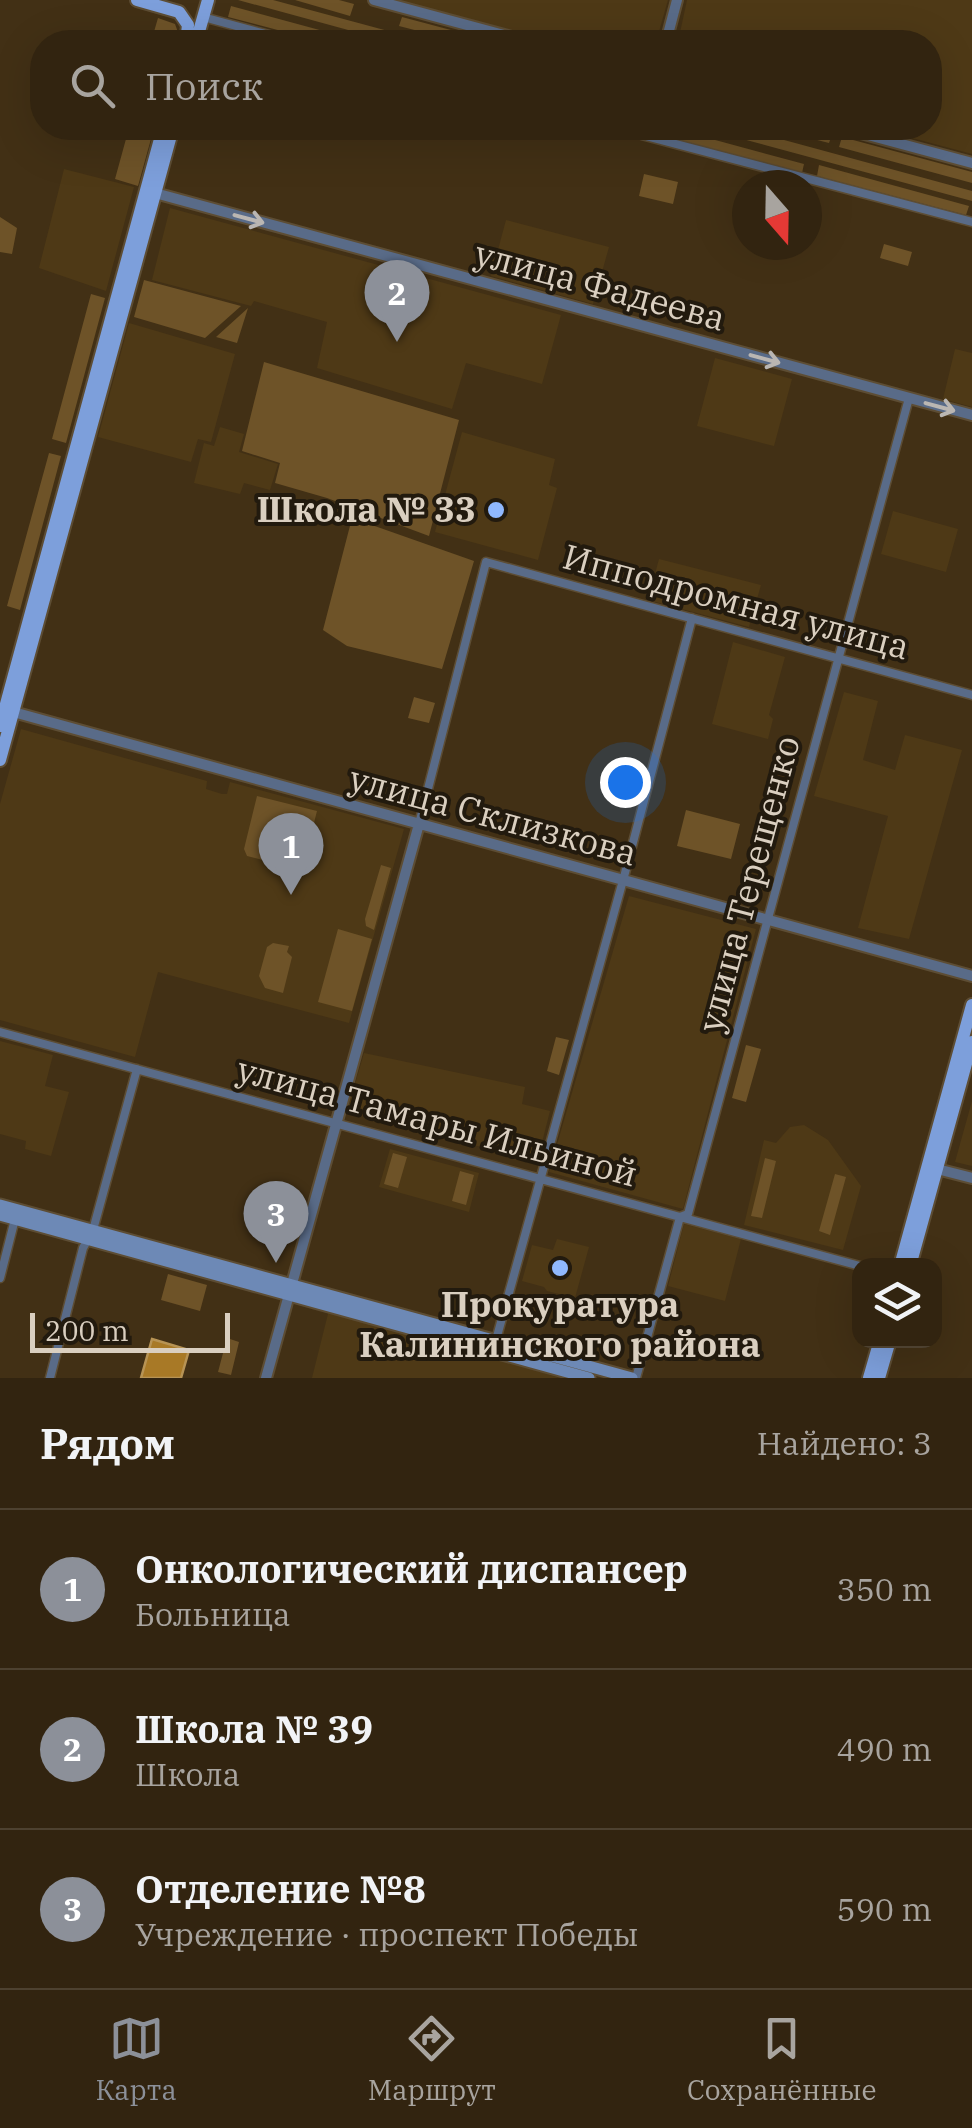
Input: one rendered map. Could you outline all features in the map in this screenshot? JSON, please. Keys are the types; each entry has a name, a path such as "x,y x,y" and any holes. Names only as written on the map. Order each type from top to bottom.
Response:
{"main road":[{"path":"137,0 177,10 189,30"},
{"path":"199,30 208,0"},
{"path":"118,311 160,140"},
{"path":"0,726 170,140"},
{"path":"0,760 6,711"},
{"path":"902,1258 972,1005"},
{"path":"912,1258 972,1042"},
{"path":"0,1204 91,1235 589,1378"},
{"path":"0,1215 91,1235"},
{"path":"290,1290 634,1378"},
{"path":"870,1378 878,1348"},
{"path":"879,1378 888,1348"}],"street":[{"path":"374,0 485,30"},
{"path":"669,30 678,0"},
{"path":"177,10 251,30"},
{"path":"663,140 971,218"},
{"path":"887,140 972,163"},
{"name":"улица Фадеева","path":"155,193 972,416"},
{"name":"улица Терещенко","path":"634,1378 680,1216 688,1214 909,398"},
{"name":"Ипподромная улица","path":"419,824 486,562 972,695"},
{"path":"496,1340 692,618"},
{"name":"улица Склизкова","path":"6,711 972,976"},
{"path":"266,1378 419,824"},
{"name":"улица Тамары Ильиной","path":"0,1032 852,1264"},
{"path":"50,1378 138,1069"},
{"path":"937,1169 972,1178"},
{"path":"0,1278 15,1219"}],"shaded area":[{"path":"238,0 273,0 384,30 348,30"},
{"path":"295,0 339,0 354,4 350,16"},
{"path":"397,0 668,0 659,30 511,30"},
{"path":"687,0 972,0 972,154 920,140 942,140 942,30 681,30"},
{"path":"231,6 320,30 277,30 228,17"},
{"path":"402,17 451,30 414,30 399,26"},
{"path":"158,18 175,24 177,30 154,30"},
{"path":"126,140 151,140 138,186 115,179"},
{"path":"680,140 715,140 804,164 803,170 791,170"},
{"path":"746,140 784,140 972,191 972,201"},
{"path":"841,140 853,140 972,172 972,183 839,147"},
{"path":"819,165 969,206 966,215 822,177 822,170 818,170"},
{"path":"64,169 134,187 106,291 39,268"},
{"path":"644,174 678,182 673,204 639,196"},
{"path":"170,208 561,315 542,384 466,363 452,409 317,368 327,322 254,301 251,306 152,280"},
{"path":"0,217 17,228 12,254 0,252"},
{"path":"506,220 609,247 593,304 491,276"},
{"path":"884,244 912,252 908,266 880,258"},
{"path":"144,280 241,306 205,338 134,317"},
{"path":"91,294 105,298 66,443 52,439"},
{"path":"248,308 237,343 216,337"},
{"path":"129,323 235,354 211,442 198,439 191,462 98,437"},
{"path":"955,349 972,353 972,407 943,399"},
{"path":"715,358 792,379 774,446 697,426"},
{"path":"264,362 459,420 429,536 275,483 280,463 242,451"},
{"path":"220,427 244,434 239,452 278,464 270,490 244,483 240,494 194,483 204,443 214,446"},
{"name":"Школа № 33","path":"462,432 555,459 549,485 557,488 538,560 435,532"},
{"path":"49,453 61,456 20,610 7,606"},
{"path":"893,511 958,529 946,572 881,554"},
{"path":"352,518 474,561 442,669 347,646 323,630"},
{"path":"659,559 761,585 749,627 648,600"},
{"path":"733,642 785,657 769,715 773,719 768,739 712,724"},
{"path":"844,692 878,701 863,760 895,770 905,735 962,750 909,939 858,928 888,816 814,796"},
{"path":"414,697 435,703 429,723 408,718"},
{"path":"21,729 207,781 206,789 222,794 227,794 230,782 404,829 349,1023 158,972 135,1057 0,1020 0,804"},
{"path":"257,796 317,811 302,870 247,856 244,849"},
{"path":"686,810 740,824 731,859 677,846"},
{"path":"381,865 391,868 374,930 366,926 365,919"},
{"path":"629,896 756,929 683,1209 549,1172"},
{"path":"338,929 372,939 352,1011 318,1002"},
{"path":"273,943 289,946 287,952 292,957 283,993 265,988 259,976 267,947"},
{"path":"556,1037 569,1040 559,1075 547,1071"},
{"path":"0,1041 53,1055 45,1086 69,1092 51,1156 25,1149 26,1141 0,1134"},
{"path":"746,1045 761,1049 746,1102 732,1098"},
{"path":"364,1053 525,1087 522,1104 550,1111 537,1162 347,1111"},
{"path":"972,1101 972,1166 955,1162"},
{"path":"804,1125 828,1140 861,1186 843,1250 744,1225 764,1140 776,1143 790,1127"},
{"path":"390,1149 479,1173 469,1212 379,1187"},
{"path":"393,1153 407,1157 398,1188 384,1184"},
{"path":"765,1158 776,1161 762,1218 751,1216"},
{"path":"460,1171 474,1175 466,1205 452,1201"},
{"path":"835,1174 846,1177 830,1235 819,1231"},
{"path":"684,1224 741,1239 725,1301 668,1286"},
{"path":"557,1239 589,1247 575,1298 522,1281 532,1245 553,1250"},
{"path":"168,1274 207,1285 200,1311 161,1300"},
{"path":"329,1310 451,1344 560,1378 312,1378"},
{"path":"227,1338 239,1342 231,1375 218,1372"},
{"path":"152,1339 189,1350 181,1378 141,1378"}],"place":[{"name":"Школа № 39","path":"397,342"},
{"name":"Школа № 33","path":"496,510"},
{"name":"Онкологический диспансер","path":"291,895"},
{"name":"Отделение №8","path":"276,1263"},
{"name":"Прокуратура Калининского района","path":"560,1268"}]}
